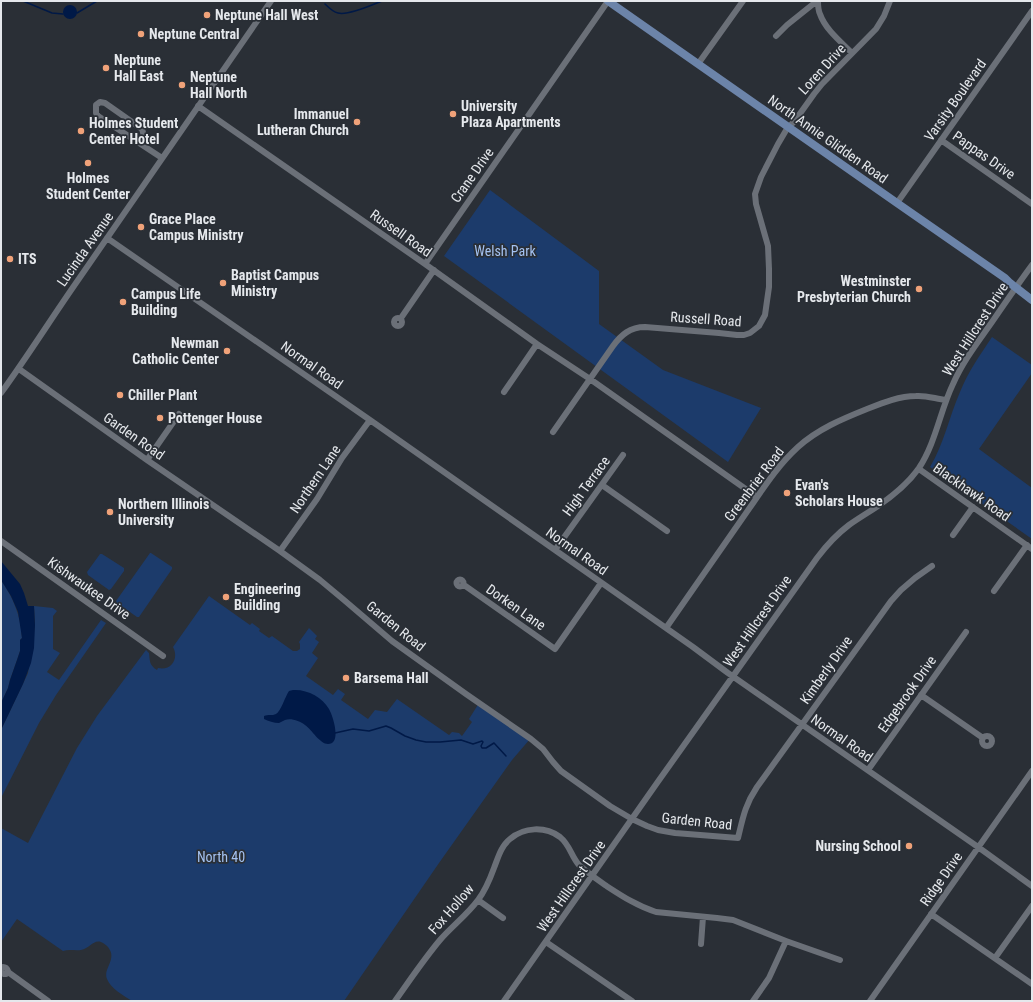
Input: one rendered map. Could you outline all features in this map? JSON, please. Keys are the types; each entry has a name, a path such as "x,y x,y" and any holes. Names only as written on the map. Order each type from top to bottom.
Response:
{"main road":[{"name":"North Annie Glidden Road","path":"608,1 1005,278 1032,300"}],"street":[{"name":"Lucinda Avenue","path":"1,393 19,369 107,238 271,1"},
{"name":"Crane Drive","path":"425,264 608,1"},
{"path":"698,64 743,1"},
{"path":"776,36 818,1"},
{"path":"818,1 819,13 823,21 852,53"},
{"name":"Loren Drive","path":"768,246 756,204 755,194 761,177 788,127 794,122 822,84 870,36 884,16 890,1"},
{"name":"Varsity Boulevard","path":"897,203 1032,11"},
{"path":"142,144 144,136 142,129 105,103 100,102 96,105 96,113 98,116 162,158"},
{"name":"Russell Road","path":"198,106 757,497"},
{"name":"Pappas Drive","path":"941,140 1032,204"},
{"name":"Normal Road","path":"107,238 370,420 1032,886"},
{"name":"Russell Road","path":"590,379 618,339 623,334 635,328 645,327 736,335 744,335 754,332 764,318 768,300 768,246"},
{"name":"West Hillcrest Drive","path":"504,1001 732,676 822,551 850,524 894,495 919,469 930,449 953,383 968,356 1032,265"},
{"path":"401,318 434,270"},
{"path":"504,392 538,344"},
{"name":"Garden Road","path":"19,369 320,580 392,641 531,739 543,749 556,767 567,776 610,806 632,819 647,826 675,833 738,838 750,798"},
{"path":"552,432 590,379"},
{"name":"Greenbrier Road","path":"666,628 771,476 788,456 799,446 836,422 878,405 908,396 921,396 946,400"},
{"path":"147,460 179,414"},
{"name":"Northern Lane","path":"280,552 342,458 370,420"},
{"name":"High Terrace","path":"555,550 623,455"},
{"name":"Blackhawk Road","path":"919,469 1029,547"},
{"path":"602,485 667,531"},
{"path":"953,535 973,507"},
{"name":"Kishwaukee Drive","path":"1,541 163,656"},
{"path":"994,591 1029,547"},
{"name":"Kimberly Drive","path":"750,798 891,601 915,578 932,566"},
{"name":"Dorken Lane","path":"464,585 555,649 601,583"},
{"name":"Edgebrook Drive","path":"868,770 966,632"},
{"path":"921,695 983,738"},
{"name":"Ridge Drive","path":"870,1001 1032,771"},
{"name":"Fox Hollow","path":"395,1001 436,945 478,900 490,878 503,846 510,839 526,830 548,831 559,837 569,847 579,864 592,876 627,900 646,909 656,912 733,920 840,960"},
{"path":"478,900 503,918"},
{"path":"995,958 1032,906"},
{"path":"931,914 1032,984"},
{"path":"701,944 703,917"},
{"path":"753,1001 769,978 786,941"},
{"path":"546,942 632,1001"},
{"path":"1,969 3,967 7,968 4,972 48,1001"}],"green space":[{"name":"Welsh Park","path":"490,190 599,271 599,324 663,370 761,408 728,462 444,256"},
{"path":"992,337 1032,365 1032,373 979,449 1032,488 1032,539 930,467 943,440 963,385 974,364"},
{"path":"150,553 172,567 172,569 139,617 137,617 116,601"},
{"path":"100,554 124,568 124,571 109,590 88,575 87,572"},
{"path":"1,580 16,607 22,638 20,640 20,651 8,688 1,703"},
{"name":"North 40","path":"209,596 250,625 252,623 260,629 259,631 269,638 272,636 293,651 300,649 299,642 309,628 317,636 315,639 319,642 312,653 318,658 306,676 333,695 338,689 345,694 341,700 368,719 375,710 387,712 397,699 449,735 452,732 459,733 462,736 472,722 469,719 479,703 530,739 512,760 344,1001 132,1001 114,989 107,979 106,974 111,957 111,951 104,943 97,942 81,950 63,951 17,919 1,942 1,828 28,843 77,748 97,716 146,650 149,653 151,665 157,670 158,668 167,668 173,663 175,659 175,651 173,647"},
{"path":"34,606 53,608 57,611 53,616 53,649 60,653 47,672 59,680 101,620 106,623 56,695 39,723 1,798 1,730 28,673 35,625"}],"shaded area":[{"path":"70,5 75,7 77,12 75,17 70,19 65,17 63,12 65,7"},
{"path":"1,561 20,584 28,606 34,606 35,625 34,648 31,663 23,684 1,730 1,703 8,688 20,651 20,640 22,638 18,612 11,596 1,580"},
{"path":"289,691 309,692 318,697 329,709 336,735 335,740 332,743 328,744 322,742 308,727 298,721 287,719 277,723 264,719 264,716 274,715 278,712"}],"waterway":[{"path":"23,1 52,13 63,14"},
{"path":"77,13 97,1"},
{"path":"325,4 334,12 342,14 360,10 382,1"},
{"path":"335,733 353,729 369,731 386,726 405,736 426,742 461,740 473,744 482,741 482,748 486,748 494,743 506,756"}],"place":[{"name":"Neptune Hall West","path":"207,15"},
{"name":"Neptune Central","path":"141,34"},
{"name":"Neptune Hall East","path":"106,68"},
{"name":"Neptune Hall North","path":"182,85"},
{"name":"University Plaza Apartments","path":"453,114"},
{"name":"Immanuel Lutheran Church","path":"357,122"},
{"name":"Holmes Student Center Hotel","path":"81,131"},
{"name":"Holmes Student Center","path":"88,163"},
{"name":"Grace Place Campus Ministry","path":"141,227"},
{"name":"ITS","path":"10,259"},
{"name":"Baptist Campus Ministry","path":"223,283"},
{"name":"Westminster Presbyterian Church","path":"919,289"},
{"name":"Campus Life Building","path":"123,302"},
{"name":"Newman Catholic Center","path":"227,351"},
{"name":"Chiller Plant","path":"120,395"},
{"name":"Pottenger House","path":"160,418"},
{"name":"Evan's Scholars House","path":"787,493"},
{"name":"Northern Illinois University","path":"110,512"},
{"name":"Engineering Building","path":"226,597"},
{"name":"Barsema Hall","path":"346,678"},
{"name":"Nursing School","path":"909,846"}]}
